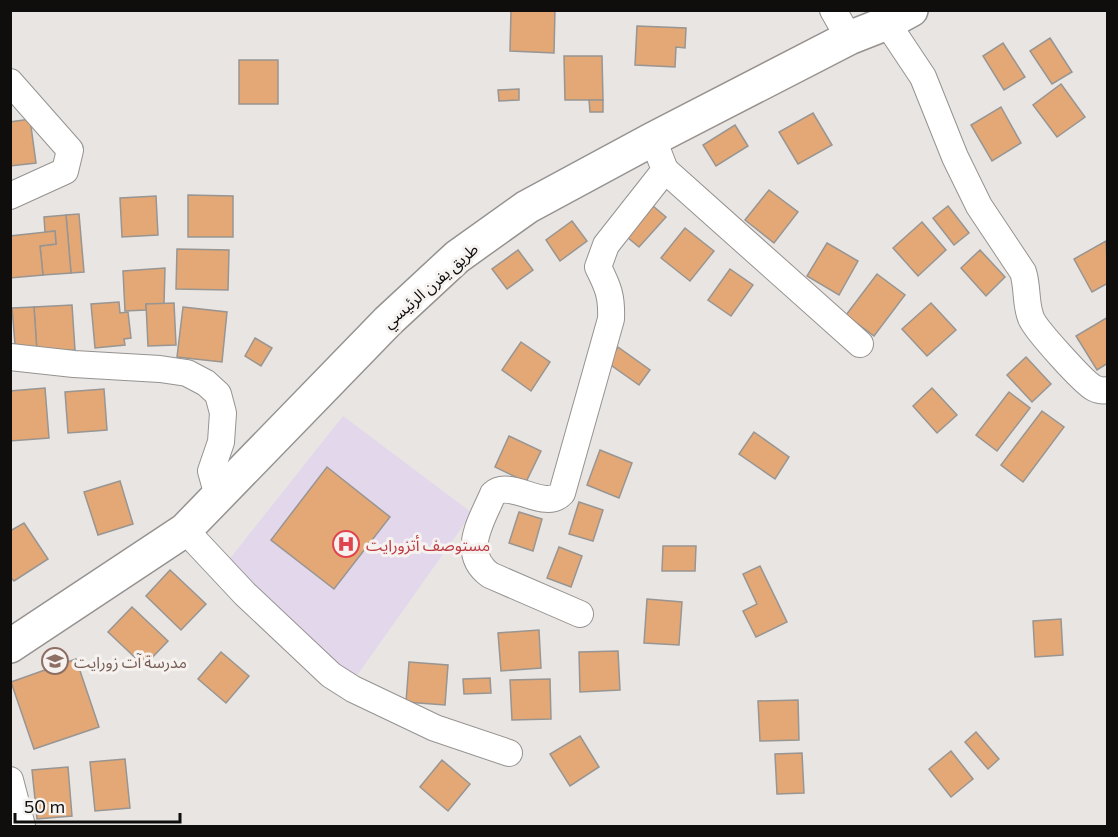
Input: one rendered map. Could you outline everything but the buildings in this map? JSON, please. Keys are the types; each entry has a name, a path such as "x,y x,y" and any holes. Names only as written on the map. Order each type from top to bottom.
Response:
{"main road":[{"name":"طريق يفرن الرئيسي","path":"10,646 185,530 388,321 457,256 527,207 653,139 841,24 899,17"}],"street":[{"path":"899,17 955,157 974,196 1023,272 1026,281 1027,308 1032,322 1041,335 1092,387 1107,390"},
{"path":"10,82 70,150 65,171 10,196"},
{"path":"653,139 665,170 860,344"},
{"path":"580,614 489,575 480,568 474,556 474,542 496,491 506,490 548,499 558,498 562,493 611,319 612,303 609,288 598,267 606,245 665,170"},
{"path":"10,357 74,364 160,369 187,374 206,383 218,394 223,413 220,442 211,471 218,496"},
{"path":"185,530 245,594 331,675 353,689 435,728 509,753"},
{"path":"10,780 22,826"}],"shaded area":[{"name":"مستوصف أتزورايت","path":"343,416 472,513 353,681 217,575"}],"place":[{"name":"مستوصف أتزورايت","path":"346,544"},
{"name":"مدرسة آت زورايت","path":"55,661"}]}
